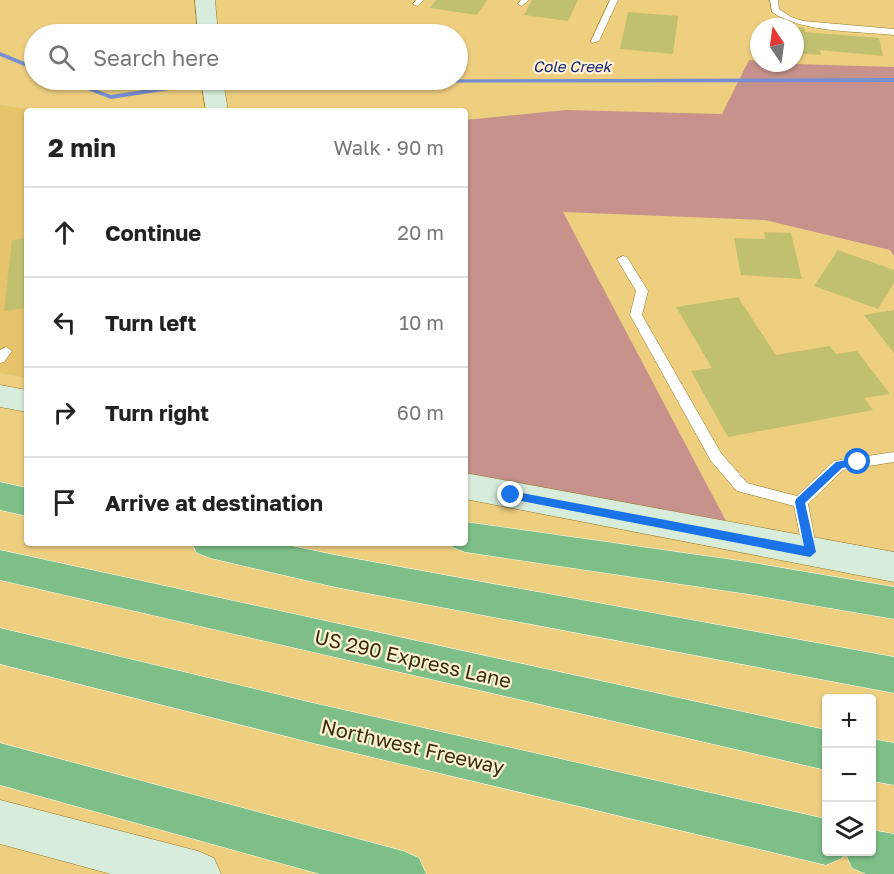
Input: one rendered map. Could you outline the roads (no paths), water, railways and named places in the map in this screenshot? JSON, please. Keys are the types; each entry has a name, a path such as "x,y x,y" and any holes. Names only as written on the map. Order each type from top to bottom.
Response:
{"highway":[{"path":"0,492 24,492"},
{"path":"0,496 24,501"},
{"path":"468,537 748,578 894,603"},
{"path":"224,546 347,573 894,675"},
{"name":"US 290 Express Lane","path":"0,565 822,749"},
{"name":"Northwest Freeway","path":"0,646 313,723 822,841"},
{"path":"876,761 894,764"},
{"path":"0,764 403,874"},
{"path":"876,854 894,857"}],"main road":[{"path":"205,0 207,24"},
{"path":"214,90 217,108"},
{"path":"0,396 24,400"},
{"path":"468,487 894,567"},
{"path":"0,822 198,874"}],"lane":[{"path":"595,41 614,0"},
{"path":"774,0 775,10 788,19 825,26 894,32"},
{"path":"623,259 642,291 636,315 716,457 742,487 800,502"},
{"path":"800,502 839,465 894,457"},
{"path":"800,502 810,552"}],"waterway":[{"name":"Cole Creek","path":"0,54 24,64"},
{"name":"Cole Creek","path":"468,81 894,80"},
{"name":"Cole Creek","path":"92,90 111,97 156,90"}]}
